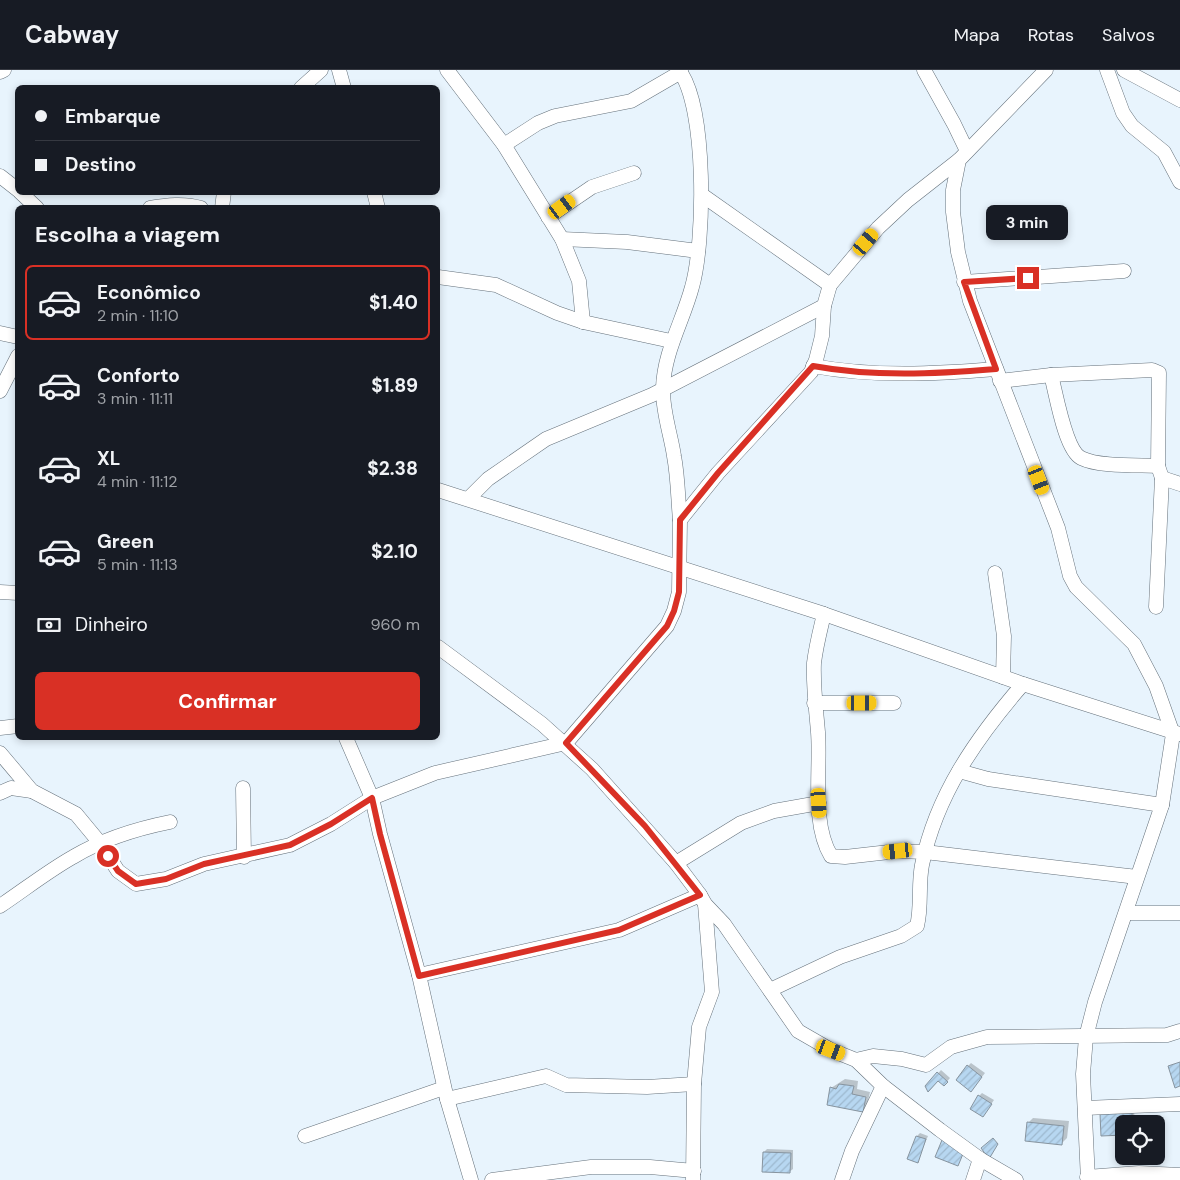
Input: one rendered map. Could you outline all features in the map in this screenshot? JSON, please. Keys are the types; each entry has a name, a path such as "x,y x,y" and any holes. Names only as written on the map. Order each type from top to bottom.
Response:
{"street":[{"path":"0,72 4,70"},
{"path":"304,85 321,70"},
{"path":"339,70 343,85"},
{"path":"447,70 504,144 562,239 579,281 583,322"},
{"path":"924,70 954,124 963,156 953,190 953,212 964,282 1058,528 1070,576 1076,587 1134,644 1156,686 1177,734 1162,805 1095,1002 1086,1037 1083,1074 1087,1179 1139,1173 1180,1175"},
{"path":"680,520 718,473 813,366 822,336 824,306 830,285 878,228 908,200 963,156 1046,70"},
{"path":"1107,70 1123,113 1132,126 1164,152 1180,182"},
{"path":"1124,70 1180,100"},
{"path":"0,793 11,788 32,791 76,814 100,843 118,871 136,884 166,879 204,864 244,857 290,845 331,824 372,798 435,773 566,743 667,626 674,611 679,592 680,520 675,459 663,389 671,341 684,314 693,285 698,252 702,195 696,118 690,95 680,71 632,101 555,116 532,126 504,144"},
{"path":"548,217 592,187 634,173"},
{"path":"0,176 15,188"},
{"path":"23,195 34,205"},
{"path":"702,195 830,285"},
{"path":"167,205 192,205"},
{"path":"562,239 627,242 698,252"},
{"path":"964,282 1124,271"},
{"path":"440,277 496,285 557,313 583,322 671,341"},
{"path":"468,499 488,479 546,439 663,389 824,306"},
{"path":"0,333 15,336"},
{"path":"0,391 15,362"},
{"path":"813,366 838,371 998,375 1157,371 1160,376 1160,472 1156,607"},
{"path":"1051,375 1066,433 1077,456 1090,461 1160,472 1180,484"},
{"path":"440,491 824,614 1023,684 1177,734"},
{"path":"995,573 1004,636 1003,677"},
{"path":"0,592 15,593"},
{"path":"824,614 815,656 814,703 818,732 819,803 823,838 831,856 845,857 898,851 925,852 1137,877"},
{"path":"440,648 566,743 616,794 676,863 724,924 798,1030 831,1050 856,1060 883,1086 980,1159 1016,1180"},
{"path":"770,990 840,957 889,941 911,931 917,926 919,918 920,877 925,852 935,820 958,771 993,718 1023,684"},
{"path":"814,703 894,703"},
{"path":"0,728 15,726"},
{"path":"347,740 372,798 419,976 445,1094 470,1180"},
{"path":"0,753 32,791"},
{"path":"958,771 988,779 1162,805"},
{"path":"243,788 244,857"},
{"path":"676,863 741,822 774,811 819,803"},
{"path":"0,906 72,857 100,843 134,830 170,822"},
{"path":"419,976 619,930 703,899"},
{"path":"492,1180 591,1167 650,1167 694,1175 694,1084 699,1027 712,992 703,899"},
{"path":"1126,913 1180,913"},
{"path":"856,1060 872,1056 902,1059 926,1065 951,1048 987,1037 1166,1035 1180,1030"},
{"path":"305,1136 445,1094 546,1076 566,1085 647,1087 694,1084"},
{"path":"842,1180 852,1151 883,1086"},
{"path":"1085,1108 1180,1104"},
{"path":"973,1180 980,1159"}],"building":[{"path":"1180,1062 1180,1086 1175,1088 1168,1066"},
{"path":"967,1065 982,1077 971,1092 956,1080"},
{"path":"937,1072 948,1082 944,1086 938,1081 928,1092 925,1086"},
{"path":"839,1084 854,1086 852,1094 866,1097 863,1112 827,1105 830,1087 836,1089"},
{"path":"978,1095 992,1104 983,1117 970,1109"},
{"path":"1132,1113 1132,1115 1115,1115 1115,1135 1101,1136 1100,1114"},
{"path":"1027,1122 1064,1126 1062,1145 1025,1141"},
{"path":"916,1136 926,1139 918,1163 907,1159"},
{"path":"993,1138 998,1144 989,1159 981,1148"},
{"path":"942,1140 965,1149 958,1166 935,1157"},
{"path":"763,1152 791,1153 790,1173 762,1172"}],"route":[{"path":"108,856 118,871 136,884 166,879 204,864 244,857 290,845 331,824 372,798 419,976 479,960 619,930 700,895 645,826 566,743 667,626 674,611 679,592 680,520 718,473 800,384 813,366 838,371 950,373 996,369 964,282 1028,278"}]}
